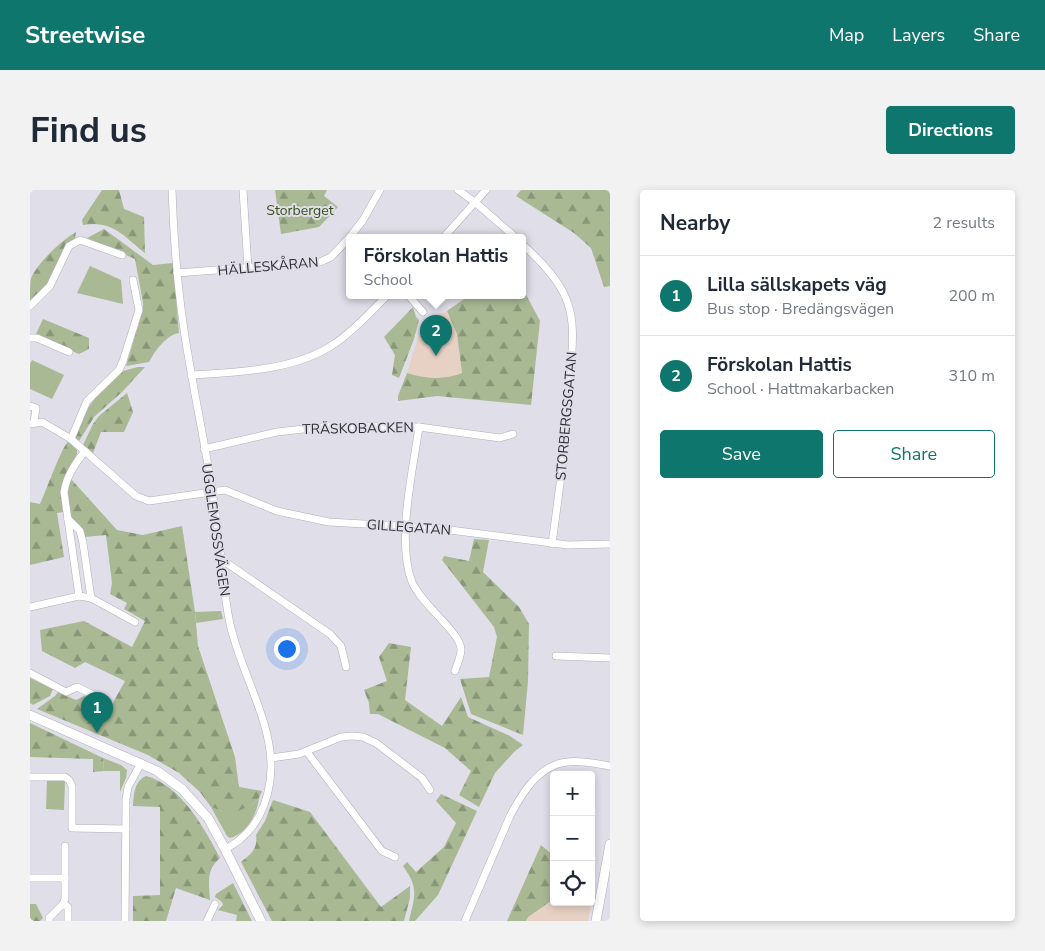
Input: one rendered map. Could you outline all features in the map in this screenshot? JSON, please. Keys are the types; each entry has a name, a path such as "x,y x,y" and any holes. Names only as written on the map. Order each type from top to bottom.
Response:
{"street":[{"name":"UGGLEMOSSVÄGEN","path":"172,190 177,273 191,375 212,492 230,625 261,718 271,758 268,793 258,820 246,835 225,849"},
{"path":"243,190 248,268"},
{"name":"HÄLLESKÅRAN","path":"354,234 380,190"},
{"path":"458,190 512,234"},
{"path":"447,234 486,190"},
{"path":"30,306 50,286 69,246 80,240 122,255"},
{"name":"HÄLLESKÅRAN","path":"177,273 320,262 330,257 346,242"},
{"name":"STORBERGSGATAN","path":"526,248 541,262 560,288 568,303 570,314 572,350 570,396 552,544"},
{"path":"71,439 87,401 120,370 124,361 139,310 133,280"},
{"path":"191,375 260,370 318,353 342,338 384,299"},
{"path":"412,299 423,312"},
{"path":"30,338 36,338 69,352"},
{"path":"30,406 36,408 32,423"},
{"name":"GILLEGATAN","path":"32,423 42,422 71,439 136,496 149,501 225,490 277,511 313,519 406,526 552,544 584,546 610,544"},
{"name":"TRÄSKOBACKEN","path":"204,449 301,429 336,426 419,426 500,438 513,434"},
{"path":"419,426 406,526 407,561 414,585 427,605 458,638 460,656 455,671"},
{"path":"79,596 64,492 66,480 85,451"},
{"path":"68,519 80,531 91,598"},
{"path":"221,559 330,634 342,648 346,667"},
{"path":"30,607 79,596 91,598 136,622"},
{"path":"556,656 610,658"},
{"path":"30,674 66,692 77,688 108,702"},
{"path":"30,715 141,763 173,781 208,818 261,921"},
{"path":"271,758 307,752 341,738 363,737 376,743 422,778 430,790"},
{"path":"307,752 382,851 395,857"},
{"path":"465,921 510,816 519,800 533,782 548,769 563,763 581,762 610,766"},
{"path":"125,921 126,799 128,787 141,763"},
{"path":"30,776 65,777 69,780 72,786 72,828 126,829"},
{"path":"596,921 610,845"},
{"path":"50,921 49,918 63,904 65,846"},
{"path":"30,878 65,878"},
{"path":"63,904 68,907 68,921"},
{"path":"207,921 215,904"}],"shaded area":[{"path":"447,311 457,334 462,374 451,378 418,377 407,373 423,321"},
{"path":"550,902 550,906 591,906 588,921 526,921 528,917"}],"green space":[{"path":"102,190 119,190 124,209 144,217 145,253 124,235 110,227 93,224 83,225 82,220"},
{"name":"Storberget","path":"275,190 327,190 324,196 338,207 319,227 281,234"},
{"path":"521,190 610,190 610,286 604,287 591,248 574,233 516,196"},
{"path":"104,229 153,265 173,263 179,333 165,340 149,362 126,366 143,310 143,303 135,259 87,238"},
{"path":"76,232 75,239 64,248 48,285 30,301 31,278 35,271 51,252"},
{"path":"90,266 121,280 123,304 77,293"},
{"path":"526,295 540,321 531,405 437,396 398,401 398,396 407,373 420,377 434,378 449,377 462,373 457,334 447,311 464,299 526,299"},
{"path":"413,307 419,320 399,378 392,375 395,355 384,337"},
{"path":"43,319 89,338 89,349 79,354 35,336"},
{"path":"32,360 64,375 52,399 30,389 30,364"},
{"path":"145,367 122,392 94,417 79,441 75,438 88,408 96,397 123,371"},
{"path":"127,393 133,412 124,432 101,432 93,453 83,445 93,424 99,416"},
{"path":"68,442 77,450 77,454 63,482 63,512 57,513 64,557 30,565 30,502 40,504"},
{"path":"71,479 117,530 143,535 182,526 195,612 198,646 235,757 239,787 262,791 259,798 252,805 238,811 222,811 211,807 200,792 179,773 148,755 37,709 58,692 76,700 84,696 110,708 125,681 85,662 75,668 42,651 40,630 84,621 132,647 145,621 124,609 127,603 110,594 112,583 106,535 84,537 79,530 67,502 68,487"},
{"path":"474,539 489,540 483,572 519,607 529,624 528,681 523,735 471,714 460,679 489,677 497,637 494,627 442,560 444,556 469,561"},
{"path":"221,611 223,619 196,623 195,612"},
{"path":"389,643 411,647 405,700 442,726 461,697 468,717 510,736 523,745 495,773 479,807 459,795 471,771 445,748 378,714 370,714 369,703 364,690 387,681 379,657"},
{"path":"30,678 53,689 50,696 33,705 30,703"},
{"path":"30,723 103,758 104,771 93,772 93,759 30,757"},
{"path":"103,758 121,765 127,770 120,792 120,771 104,771"},
{"path":"146,776 159,781 181,798 207,834 220,858 210,872 210,900 176,888 166,921 133,921 133,896 160,895 160,807 133,806 137,785"},
{"path":"47,780 65,781 64,810 46,809"},
{"path":"441,794 477,811 438,895 415,921 409,921 414,898 414,886 403,866 407,862 416,872 444,847 456,823 436,801"},
{"path":"259,798 253,817 246,828 236,836 230,838 227,836 211,807 222,811 252,805"},
{"path":"273,800 310,812 381,907 410,886 410,898 404,921 272,921 241,862 255,848 256,835 265,821"},
{"path":"541,845 550,853 550,902 528,917 526,921 507,921"},
{"path":"233,883 252,921 236,921 237,915 218,910 223,905 215,897 216,894"},
{"path":"30,904 36,904 43,918 40,921 30,921"}],"place":[{"name":"Förskolan Hattis","path":"436,356"},
{"name":"Lilla sällskapets väg","path":"97,733"}]}
